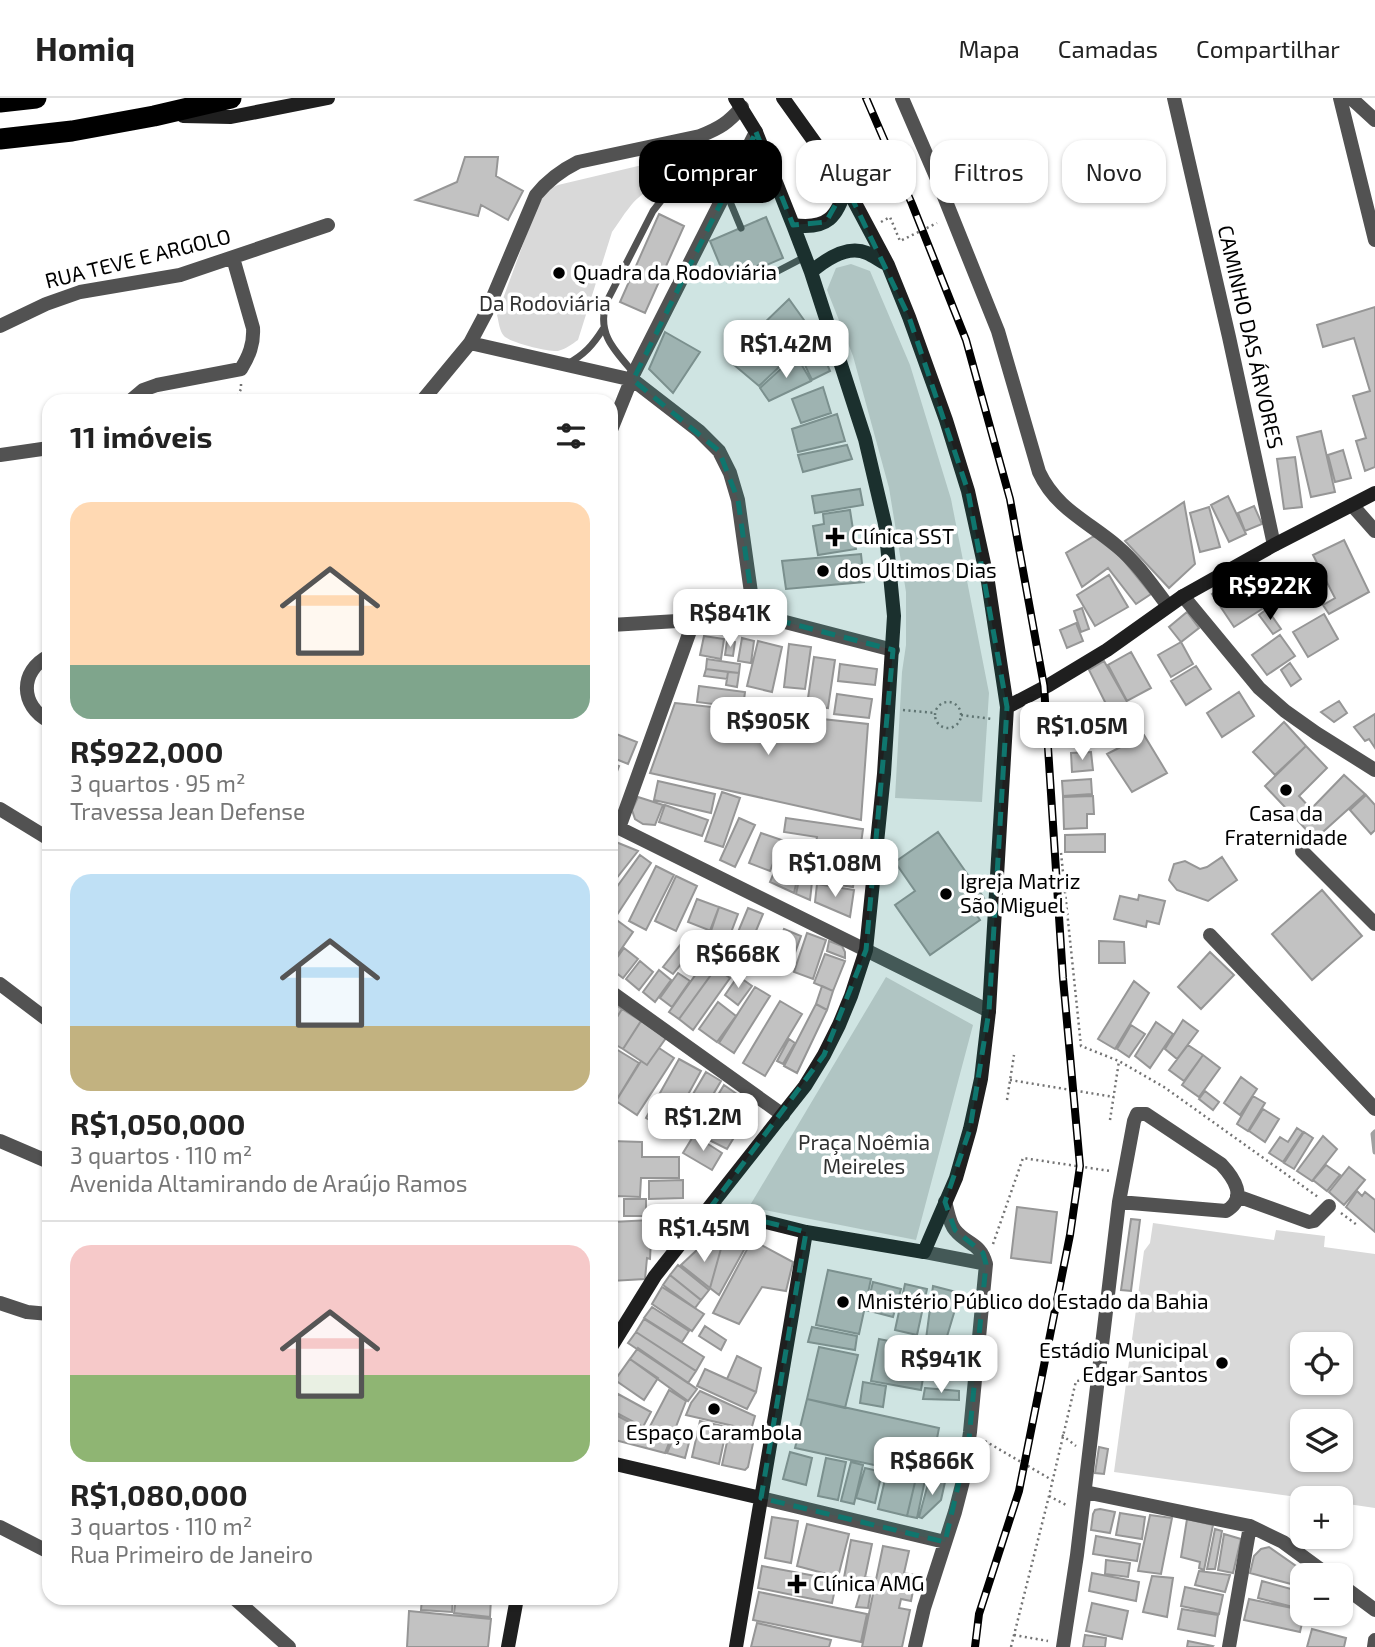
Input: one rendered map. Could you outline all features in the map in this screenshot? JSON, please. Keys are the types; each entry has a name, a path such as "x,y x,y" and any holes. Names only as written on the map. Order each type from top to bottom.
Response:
{"highway":[{"path":"0,102 36,98"},
{"path":"0,139 72,131 231,98"}],"main road":[{"path":"154,116 231,117 328,98"},
{"path":"783,98 813,140"},
{"path":"618,1336 655,1276 783,1115 824,1055 851,996 866,950 884,774 894,616 884,524 865,439 811,272 755,132 738,103"},
{"path":"793,225 817,225 826,222 840,203"},
{"path":"710,1208 806,1232 924,1252 956,1178 981,1079 989,1011 1007,713 988,582 968,492 946,420 909,317 888,265 855,203"},
{"path":"811,272 828,259 850,251 864,252 888,265"},
{"path":"1007,713 1044,687 1107,650 1183,596 1375,493"},
{"path":"736,1647 806,1232"},
{"path":"618,1465 761,1498"},
{"path":"508,1647 516,1605"}],"street":[{"path":"902,98 998,331 1045,486 1055,499 1135,563 1168,606"},
{"name":"CAMINHO DAS ÁRVORES","path":"1174,98 1274,545"},
{"path":"1340,98 1375,240"},
{"path":"1351,98 1375,120"},
{"path":"428,394 470,342 487,310 536,195 547,181 578,162 700,136 716,130 727,124 738,103"},
{"path":"751,140 755,132"},
{"path":"618,413 633,377 720,203"},
{"name":"RUA TEVE E ARGOLO","path":"0,326 46,304 80,292 180,275 328,225"},
{"path":"138,394 158,385 241,369 254,338 233,258"},
{"path":"470,342 566,365 633,377 699,431 719,451 730,473 738,499 754,614"},
{"path":"0,456 42,449"},
{"path":"1352,505 1375,531"},
{"path":"1183,596 1259,688 1316,733 1375,771"},
{"path":"618,625 754,614 893,650"},
{"path":"618,818 694,620"},
{"path":"42,661 36,665 29,678 27,691 30,705 42,718"},
{"path":"0,809 42,835"},
{"path":"618,827 989,1011"},
{"path":"1302,851 1375,925"},
{"path":"1210,935 1374,1106"},
{"path":"0,985 42,1016"},
{"path":"618,997 783,1115"},
{"path":"1063,1645 1082,1514 1119,1202 1137,1114 1146,1114 1221,1164 1236,1185 1237,1196 1233,1206 1226,1211 1119,1202"},
{"path":"0,1141 42,1159"},
{"path":"1237,1196 1309,1222 1314,1221 1329,1206"},
{"path":"915,1647 924,1608 963,1481 986,1264 984,1253 955,1230 945,1202"},
{"path":"924,1252 986,1264"},
{"path":"0,1303 27,1312 42,1313"},
{"path":"1084,1492 1250,1526 1283,1542 1312,1563"},
{"path":"761,1498 945,1542"},
{"path":"1229,1647 1250,1526"},
{"path":"0,1527 42,1548"},
{"path":"1353,1594 1375,1610"},
{"path":"242,1605 289,1647"},
{"path":"1374,1647 1375,1640"}],"lane":[{"path":"633,377 604,329 602,316 606,303 659,203"},
{"path":"730,203 740,228"},
{"path":"759,268 767,274 776,272 805,256"},
{"path":"566,365 588,351 604,329"}],"path":[{"path":"869,228 890,217 900,241 946,219"},
{"path":"945,702 953,703 961,715 959,722 946,728 940,726 935,713 938,706 945,702"},
{"path":"889,708 935,713"},
{"path":"961,715 1007,713"},
{"path":"1061,853 1082,1046 1119,1061 1164,1087 1357,1225"},
{"path":"1007,1100 1014,1055"},
{"path":"1110,1120 1119,1061"},
{"path":"1010,1080 1114,1097"},
{"path":"986,1264 1023,1158 1124,1174"},
{"path":"1012,1647 1076,1381 1098,1378"},
{"path":"970,1432 1053,1480"},
{"path":"1049,1496 1082,1514"},
{"path":"1014,1635 1063,1645"}],"highlighted area":[{"path":"756,132 793,225 826,222 846,186 909,317 968,491 1007,707 989,1011 970,1129 945,1202 955,1230 983,1253 986,1264 969,1439 945,1542 761,1498 806,1232 710,1208 824,1055 866,950 893,650 754,614 738,500 719,451 633,380"}],"green space":[{"name":"Da Rodoviária","path":"639,166 639,198 612,232 578,340 564,349 553,351 508,339 500,329 497,315 533,217 546,190"},
{"path":"851,264 870,271 910,365 951,499 989,693 982,802 895,798 906,645 906,592 889,488 853,356 827,290 836,268"},
{"name":"Praça Noêmia Meireles","path":"886,977 973,1025 916,1240 749,1207"},
{"name":"Estádio Municipal Edgar Santos","path":"1153,1223 1274,1240 1276,1230 1325,1236 1324,1247 1375,1254 1375,1508 1353,1505 1353,1486 1290,1486 1290,1496 1114,1472 1144,1251 1150,1243"}],"building":[{"path":"465,157 498,157 496,176 523,191 508,220 481,205 478,216 416,200 457,182"},
{"path":"659,214 684,226 645,313 620,302"},
{"path":"766,217 783,258 727,282 710,241"},
{"path":"789,299 814,334 759,386 727,359"},
{"path":"1375,307 1375,467 1365,471 1356,441 1366,438 1353,396 1370,391 1354,338 1323,347 1317,325"},
{"path":"665,332 700,352 673,393 649,369"},
{"path":"820,347 830,371 812,380 801,357"},
{"path":"796,355 811,381 769,401 760,388"},
{"path":"823,387 831,413 801,423 792,399"},
{"path":"837,414 845,441 798,452 792,429"},
{"path":"1321,431 1335,492 1311,497 1297,437"},
{"path":"847,445 852,459 803,472 798,455"},
{"path":"1343,450 1351,478 1335,482 1328,455"},
{"path":"1295,457 1302,507 1284,509 1277,459"},
{"path":"860,489 863,505 815,513 812,496"},
{"path":"1228,496 1246,534 1229,542 1211,505"},
{"path":"1184,502 1195,564 1169,588 1125,541"},
{"path":"1254,506 1262,524 1245,531 1238,513"},
{"path":"1209,507 1220,547 1200,552 1190,513"},
{"name":"Clínica SST","path":"850,510 856,549 818,555 813,526 824,524 823,514"},
{"path":"1094,536 1121,557 1151,594 1136,604 1108,568 1082,587 1066,553"},
{"path":"1344,540 1369,592 1329,614 1323,605 1335,598 1313,555"},
{"name":"dos Últimos Dias","path":"861,554 864,582 786,589 782,561"},
{"path":"1109,575 1128,607 1095,626 1077,595"},
{"path":"1240,575 1262,609 1234,627 1212,594"},
{"path":"1082,608 1089,629 1081,632 1074,611"},
{"path":"1267,609 1281,629 1273,634 1259,615"},
{"path":"1187,612 1199,628 1181,642 1169,627"},
{"path":"1324,614 1338,639 1308,657 1293,632"},
{"path":"1076,623 1083,641 1067,648 1060,630"},
{"path":"1280,635 1295,656 1267,675 1252,655"},
{"path":"704,636 724,639 721,659 700,655"},
{"path":"742,638 754,641 751,663 738,661"},
{"path":"727,641 735,642 733,656 725,655"},
{"path":"758,641 782,647 772,692 747,686"},
{"path":"1181,642 1193,664 1171,677 1158,655"},
{"path":"789,644 811,647 805,689 784,687"},
{"path":"1131,652 1151,688 1127,701 1108,665"},
{"path":"814,657 835,660 828,708 807,705"},
{"path":"707,659 740,664 739,673 706,669"},
{"path":"1104,661 1130,707 1113,718 1089,670"},
{"path":"1290,663 1301,679 1291,686 1281,670"},
{"path":"840,664 877,669 875,685 838,681"},
{"path":"1196,666 1211,689 1186,705 1171,681"},
{"path":"706,669 728,672 727,679 704,676"},
{"path":"728,672 739,673 737,687 726,685"},
{"path":"699,686 745,692 743,708 697,702"},
{"path":"1239,692 1254,716 1222,737 1207,713"},
{"path":"837,694 872,699 869,718 834,714"},
{"path":"1339,701 1347,713 1334,722 1321,712"},
{"path":"675,703 868,724 861,820 650,773"},
{"path":"1072,711 1074,732 1055,734 1053,713"},
{"path":"1375,714 1375,748 1369,739 1365,741 1354,727"},
{"path":"1284,722 1306,746 1275,775 1253,752"},
{"path":"618,735 637,742 628,764 618,760"},
{"path":"1144,735 1167,773 1132,792 1107,754"},
{"name":"Casa da Fraternidade","path":"1306,746 1327,768 1299,796 1311,809 1344,775 1365,794 1315,839 1265,786"},
{"path":"1091,752 1093,770 1072,772 1071,753"},
{"path":"1091,779 1092,794 1063,796 1062,781"},
{"path":"658,781 715,794 711,813 654,800"},
{"path":"722,792 740,798 723,847 705,841"},
{"path":"1366,795 1375,805 1375,830 1371,834 1350,810"},
{"path":"1093,796 1094,814 1087,814 1087,828 1064,829 1063,797"},
{"path":"638,797 663,805 655,825 643,824 635,819 632,810"},
{"path":"665,805 708,820 702,836 659,822"},
{"path":"739,818 755,825 735,867 720,860"},
{"path":"786,818 863,829 858,865 813,858 817,837 784,832"},
{"name":"Igreja Matriz São Miguel","path":"938,832 984,898 971,907 980,920 930,955 895,905 915,891 895,862"},
{"path":"761,833 782,840 770,871 749,863"},
{"path":"1105,834 1105,852 1065,852 1065,835"},
{"path":"618,843 638,851 618,876"},
{"path":"782,853 815,860 811,880 798,875 794,893 770,882"},
{"path":"640,855 651,863 618,913 618,885"},
{"path":"1222,857 1237,880 1208,901 1177,890 1169,880 1174,864 1185,861 1200,869"},
{"path":"818,862 856,868 853,887 815,881"},
{"path":"656,866 674,875 646,930 629,921"},
{"path":"676,876 697,886 676,931 655,921"},
{"path":"799,880 812,882 810,900 796,894"},
{"path":"817,884 854,890 850,917 815,902"},
{"path":"1322,890 1362,936 1312,980 1272,934"},
{"path":"1139,895 1165,901 1159,924 1147,921 1146,927 1114,919 1120,896 1138,900"},
{"path":"697,899 719,907 711,931 688,922"},
{"path":"719,907 738,914 724,951 705,944"},
{"path":"748,908 763,914 738,974 723,968"},
{"path":"618,921 633,932 618,954"},
{"path":"784,929 801,936 791,964 773,957"},
{"path":"807,933 826,940 813,979 794,972"},
{"path":"829,941 842,946 845,958 827,951"},
{"path":"1099,941 1124,942 1125,963 1099,963"},
{"path":"681,944 691,952 673,974 663,967"},
{"path":"624,948 638,959 623,978 618,974 618,956"},
{"path":"1210,952 1234,975 1201,1009 1178,987"},
{"path":"825,954 845,961 833,991 814,983"},
{"path":"706,960 716,968 679,1019 669,1012"},
{"path":"640,961 653,972 639,990 626,979"},
{"path":"716,968 730,978 693,1030 679,1019"},
{"path":"659,970 671,980 655,1002 643,992"},
{"path":"678,973 690,981 672,1007 660,998"},
{"path":"738,976 752,986 738,1005 725,995"},
{"path":"1134,981 1149,993 1115,1049 1098,1039"},
{"path":"822,986 833,991 827,1010 816,1004"},
{"path":"755,987 770,996 734,1053 719,1043"},
{"path":"780,1001 802,1014 765,1076 743,1063"},
{"path":"718,1002 736,1016 717,1042 699,1029"},
{"path":"816,1004 827,1010 797,1073 784,1066"},
{"path":"622,1009 641,1021 623,1049 618,1046 618,1016"},
{"path":"1183,1020 1198,1031 1177,1059 1165,1049"},
{"path":"641,1021 666,1038 647,1065 623,1049"},
{"path":"1156,1022 1173,1034 1150,1068 1135,1056"},
{"path":"1131,1025 1145,1034 1129,1057 1117,1049"},
{"path":"789,1039 795,1043 783,1064 777,1061"},
{"path":"1188,1045 1203,1055 1184,1081 1169,1070"},
{"path":"659,1048 674,1058 637,1115 618,1102 618,1098 641,1061 647,1065"},
{"path":"618,1050 639,1063 618,1098"},
{"path":"1203,1055 1220,1068 1199,1097 1182,1085"},
{"path":"679,1059 701,1071 668,1131 646,1118"},
{"path":"706,1072 721,1081 691,1132 676,1123"},
{"path":"1241,1077 1257,1089 1240,1115 1224,1103"},
{"path":"724,1085 749,1105 747,1116 727,1149 695,1133"},
{"path":"1205,1091 1219,1102 1213,1110 1199,1099"},
{"path":"1253,1096 1265,1103 1248,1131 1237,1124"},
{"path":"1263,1109 1279,1119 1265,1142 1249,1131"},
{"path":"1297,1128 1303,1132 1283,1162 1269,1153 1280,1137 1288,1142"},
{"path":"1304,1132 1313,1138 1294,1169 1284,1163"},
{"path":"694,1135 722,1153 712,1170 683,1153"},
{"path":"1323,1136 1337,1149 1312,1181 1297,1171"},
{"path":"618,1141 642,1142 642,1157 679,1157 679,1178 641,1178 640,1197 618,1196"},
{"path":"1326,1165 1340,1175 1327,1191 1313,1180"},
{"path":"1349,1167 1365,1180 1344,1205 1329,1192"},
{"path":"683,1180 683,1198 649,1199 649,1181"},
{"path":"1357,1191 1362,1196 1365,1192 1375,1200 1375,1232 1346,1207"},
{"path":"624,1199 646,1199 646,1216 624,1216"},
{"path":"1017,1207 1057,1212 1051,1263 1011,1258"},
{"path":"1131,1219 1140,1220 1131,1291 1121,1290"},
{"path":"652,1220 650,1259 647,1258 645,1279 618,1281 618,1222"},
{"path":"752,1240 793,1262 786,1291 762,1287 739,1324 713,1313"},
{"path":"722,1245 745,1248 719,1295 710,1288"},
{"path":"722,1245 710,1288 681,1265 698,1249"},
{"path":"678,1265 709,1290 701,1300 670,1275"},
{"name":"Mnistério Público do Estado da Bahia","path":"828,1270 871,1279 859,1334 816,1325"},
{"path":"670,1275 701,1300 695,1308 663,1285"},
{"path":"873,1282 901,1289 893,1317 866,1310"},
{"path":"905,1284 927,1289 917,1335 895,1330"},
{"path":"933,1286 960,1293 945,1343 926,1339"},
{"path":"662,1287 704,1314 692,1331 652,1304"},
{"path":"652,1307 689,1331 682,1342 644,1318"},
{"path":"644,1319 704,1357 696,1371 636,1332"},
{"path":"705,1326 726,1340 721,1350 699,1336"},
{"path":"812,1327 857,1336 855,1350 808,1342"},
{"path":"636,1332 696,1371 688,1383 628,1343"},
{"path":"879,1339 928,1349 921,1390 871,1381"},
{"path":"934,1343 949,1347 944,1359 931,1356"},
{"path":"819,1347 858,1355 845,1408 807,1399"},
{"path":"638,1348 697,1389 688,1401 630,1359"},
{"path":"737,1356 761,1368 756,1392 727,1379"},
{"path":"630,1359 658,1378 644,1400 618,1382 618,1376"},
{"path":"705,1369 756,1392 747,1409 697,1386"},
{"path":"863,1382 886,1386 883,1407 860,1403"},
{"path":"925,1388 959,1391 959,1400 923,1399"},
{"path":"669,1390 686,1401 670,1442 648,1430"},
{"name":"Espaço Carambola","path":"700,1391 755,1416 751,1430 686,1415"},
{"path":"618,1394 651,1412 643,1427 618,1414"},
{"path":"807,1399 939,1428 934,1454 950,1457 944,1480 795,1448"},
{"path":"618,1416 669,1443 665,1453 618,1441"},
{"path":"700,1421 727,1427 719,1464 692,1457"},
{"path":"678,1427 692,1431 685,1458 667,1453"},
{"path":"730,1428 755,1434 745,1470 722,1465"},
{"path":"1099,1447 1108,1449 1104,1474 1095,1473"},
{"path":"790,1452 812,1458 806,1485 783,1479"},
{"path":"826,1458 846,1462 838,1500 818,1496"},
{"path":"851,1462 863,1465 854,1504 841,1501"},
{"path":"865,1468 882,1472 875,1503 856,1498"},
{"path":"887,1471 916,1478 907,1516 878,1509"},
{"path":"916,1478 925,1480 917,1518 907,1516"},
{"path":"929,1480 945,1482 941,1500 922,1518 919,1517"},
{"path":"1100,1509 1115,1512 1110,1533 1091,1530 1093,1514"},
{"path":"1120,1513 1145,1517 1142,1539 1116,1535"},
{"path":"1150,1515 1172,1518 1161,1574 1138,1571"},
{"path":"772,1517 798,1521 791,1563 765,1558"},
{"path":"1187,1519 1213,1525 1204,1570 1199,1568 1200,1562 1181,1557"},
{"path":"807,1524 849,1534 838,1577 797,1566"},
{"path":"1215,1529 1222,1531 1215,1569 1207,1569"},
{"path":"1224,1534 1241,1539 1233,1573 1218,1570"},
{"path":"1096,1536 1140,1544 1137,1561 1093,1554"},
{"path":"851,1540 872,1544 863,1587 843,1583"},
{"path":"883,1546 909,1551 904,1573 915,1575 913,1582 905,1580 903,1589 913,1591 911,1601 901,1599 899,1608 910,1610 902,1647 862,1647"},
{"path":"1269,1547 1292,1563 1290,1584 1250,1573 1254,1556 1261,1549"},
{"path":"1106,1560 1130,1563 1128,1577 1105,1574"},
{"name":"Clínica AMG","path":"762,1566 837,1580 832,1603 758,1588"},
{"path":"1199,1571 1230,1575 1225,1592 1195,1585"},
{"path":"1092,1573 1139,1582 1136,1601 1089,1591"},
{"path":"1152,1576 1173,1578 1167,1617 1143,1612"},
{"path":"865,1577 873,1578 868,1608 856,1607"},
{"path":"1262,1581 1290,1589 1290,1606 1258,1598"},
{"path":"1185,1587 1223,1595 1219,1614 1181,1606"},
{"path":"759,1592 867,1614 861,1642 753,1620"},
{"path":"1249,1599 1290,1608 1290,1626 1301,1626 1300,1632 1244,1620"},
{"path":"1092,1603 1128,1611 1122,1639 1086,1631"},
{"path":"421,1605 452,1605 452,1612 421,1610"},
{"path":"455,1605 491,1605 490,1617 454,1613"},
{"path":"1182,1609 1218,1615 1215,1636 1178,1629"},
{"path":"409,1611 491,1619 488,1647 407,1647"},
{"name":"Clínica AMG","path":"757,1623 831,1640 829,1647 751,1647"},
{"path":"1312,1629 1346,1638 1344,1647 1307,1647"},
{"path":"1085,1635 1106,1638 1105,1647 1083,1647"},
{"path":"1188,1641 1213,1646 1187,1647"}],"waterway":[{"path":"1375,1132 1375,1152"}],"railway":[{"path":"866,98 966,340 1010,499 1044,686 1063,978 1080,1166 1070,1235 1019,1491 979,1614 975,1647"}],"place":[{"name":"Quadra da Rodoviária","path":"559,273"},
{"name":"Clínica SST","path":"835,537"},
{"name":"dos Últimos Dias","path":"823,571"},
{"name":"Casa da Fraternidade","path":"1286,790"},
{"name":"Igreja Matriz São Miguel","path":"946,894"},
{"name":"Mnistério Público do Estado da Bahia","path":"843,1302"},
{"name":"Estádio Municipal Edgar Santos","path":"1222,1363"},
{"name":"Espaço Carambola","path":"714,1409"},
{"name":"Clínica AMG","path":"797,1584"}]}
